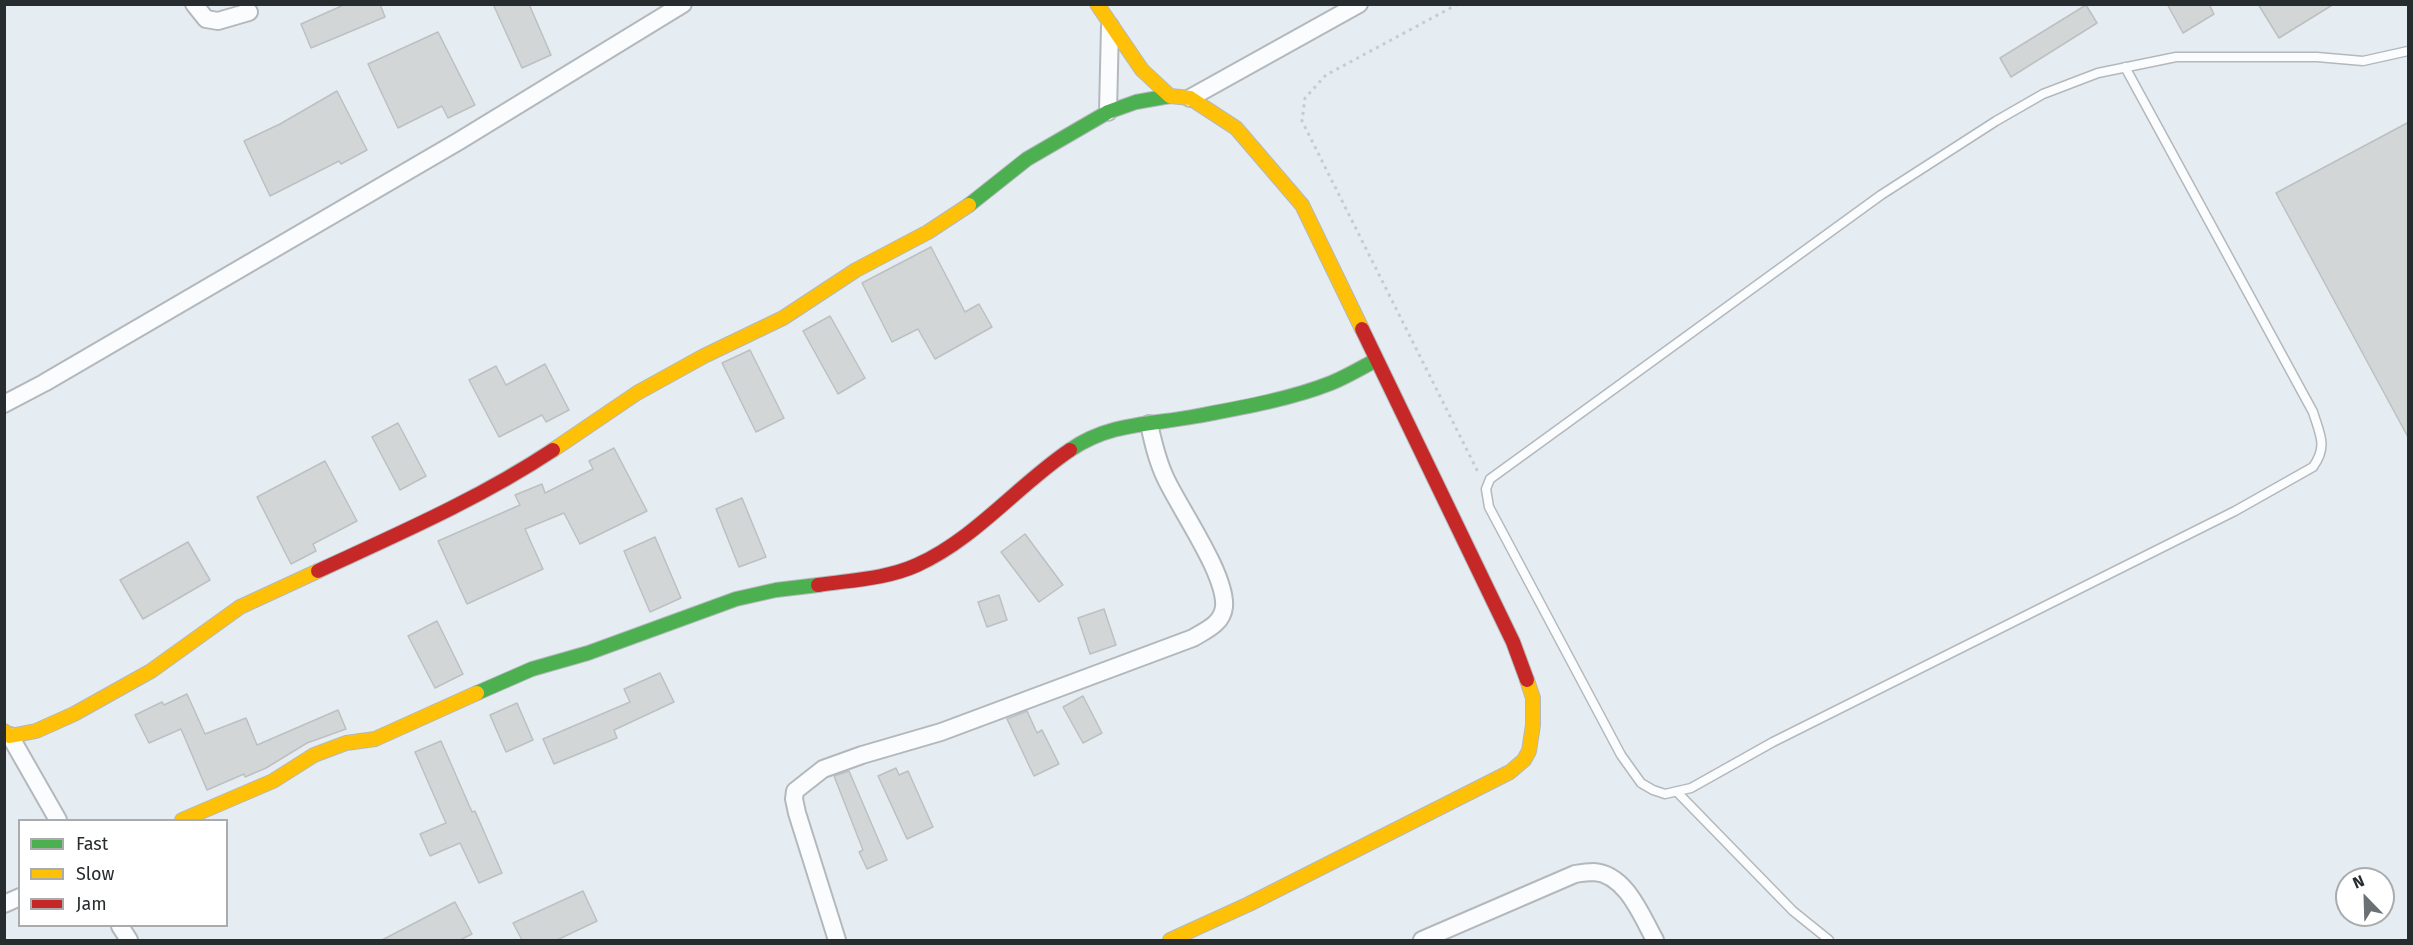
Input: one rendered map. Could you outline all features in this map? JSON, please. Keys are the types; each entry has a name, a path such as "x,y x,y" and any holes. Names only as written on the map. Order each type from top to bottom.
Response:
{"street":[{"path":"194,4 206,19 218,21 249,12"},
{"path":"4,404 44,383 459,141 683,4"},
{"path":"1097,4 1142,70 1170,96"},
{"path":"1190,98 1359,4"},
{"path":"1108,112 1110,26"},
{"path":"57,819 7,734 36,731 74,714 161,664 240,607 451,509 524,469 637,393 704,356 783,318 856,270 928,232 974,201 1027,159 1108,112 1136,102 1170,96 1190,98 1236,128 1302,205 1508,632 1528,680 1533,707 1533,726 1529,751 1524,760 1499,778 1249,904 1170,940"},
{"path":"184,819 273,781 314,755 346,743 375,739 532,669 588,653 736,599 776,590 878,577 915,566 950,546 1048,465 1082,442 1114,428 1209,413 1320,386 1376,360"},
{"path":"837,940 797,813 794,800 798,786 824,769 862,755 941,732 1193,638 1214,626 1221,617 1224,606 1223,591 1213,566 1165,477 1149,424"},
{"path":"1422,940 1575,874 1596,872 1617,881 1633,901 1655,940"},
{"path":"4,904 18,898"},
{"path":"121,927 129,940"}],"lane":[{"path":"2125,67 2313,412 2323,442 2320,456 2313,467 2235,511 1773,742 1691,788 1678,793 1665,794 1641,783 1621,754 1489,507 1486,489 1490,479 1881,195 1996,121 2043,94 2098,73 2125,67 2176,57 2317,57 2363,61 2409,51"},
{"path":"1678,793 1792,911 1830,940"}],"path":[{"path":"1458,4 1326,75 1305,98 1302,121 1486,489"}],"building":[{"path":"346,4 380,4 385,17 311,48 301,24"},
{"path":"493,4 529,4 551,55 522,68"},
{"path":"2167,4 2209,4 2214,14 2183,33"},
{"path":"2258,4 2334,4 2279,38"},
{"path":"2086,5 2097,23 2011,77 2000,58"},
{"path":"438,32 475,105 448,118 442,106 398,128 368,64"},
{"path":"337,91 367,150 341,164 339,161 270,196 244,141 280,124"},
{"path":"2409,122 2409,439 2276,193"},
{"path":"931,247 965,312 979,304 992,327 935,359 918,329 892,342 862,283"},
{"path":"830,316 865,378 838,394 803,331"},
{"path":"750,350 784,418 756,432 722,363"},
{"path":"545,364 569,410 546,422 542,415 499,437 469,380 496,366 506,385"},
{"path":"398,423 426,476 400,490 372,437"},
{"path":"614,448 647,511 580,544 564,513 525,529 543,569 467,604 438,541 520,505 515,495 542,484 545,493 593,469 589,461"},
{"path":"325,461 357,521 313,544 316,551 291,564 257,497"},
{"path":"742,498 766,557 739,567 716,509"},
{"path":"1025,534 1063,585 1039,602 1001,552"},
{"path":"655,537 681,598 650,612 624,551"},
{"path":"188,542 210,580 143,619 120,580"},
{"path":"999,595 1007,620 987,627 978,602"},
{"path":"1104,609 1116,645 1090,654 1078,618"},
{"path":"437,621 463,674 435,688 408,636"},
{"path":"660,673 674,702 614,730 617,738 554,764 543,739 630,702 624,689"},
{"path":"187,694 205,734 246,718 257,745 338,710 346,729 307,743 266,768 245,777 244,774 207,790 181,729 149,743 135,715 162,702 164,705"},
{"path":"1083,696 1102,733 1083,743 1063,707"},
{"path":"517,703 533,740 506,752 490,715"},
{"path":"1027,711 1037,733 1042,730 1059,764 1034,776 1007,719"},
{"path":"441,741 502,873 479,883 460,843 430,856 420,834 446,823 415,752"},
{"path":"896,768 899,775 908,771 933,827 907,839 878,776"},
{"path":"849,771 887,860 867,869 859,852 863,850 834,776"},
{"path":"583,891 597,921 557,940 522,940 513,923"},
{"path":"455,902 472,934 460,940 382,940"}],"traffic: fast":[{"path":"969,205 1027,159 1108,112 1136,102 1170,96"},
{"path":"1070,450 1085,441 1116,429 1230,410 1299,394 1337,381 1376,360"},
{"path":"477,693 532,669 588,653 736,599 776,590 818,585"}],"traffic: slow":[{"path":"1097,4 1142,70 1170,96 1190,98 1236,128 1302,205 1362,329"},
{"path":"553,450 637,393 704,356 783,318 856,270 928,232 969,205"},
{"path":"4,731 10,736 36,731 74,714 151,671 240,607 318,571"},
{"path":"1170,940 1249,904 1510,772 1524,760 1529,751 1533,725 1533,698 1527,680"},
{"path":"184,819 273,781 314,755 346,743 375,739 477,693"}],"traffic: jam":[{"path":"1362,329 1513,642 1527,680"},
{"path":"318,571 467,500 553,450"},
{"path":"818,585 905,570 938,554 958,541 1070,450"}]}
